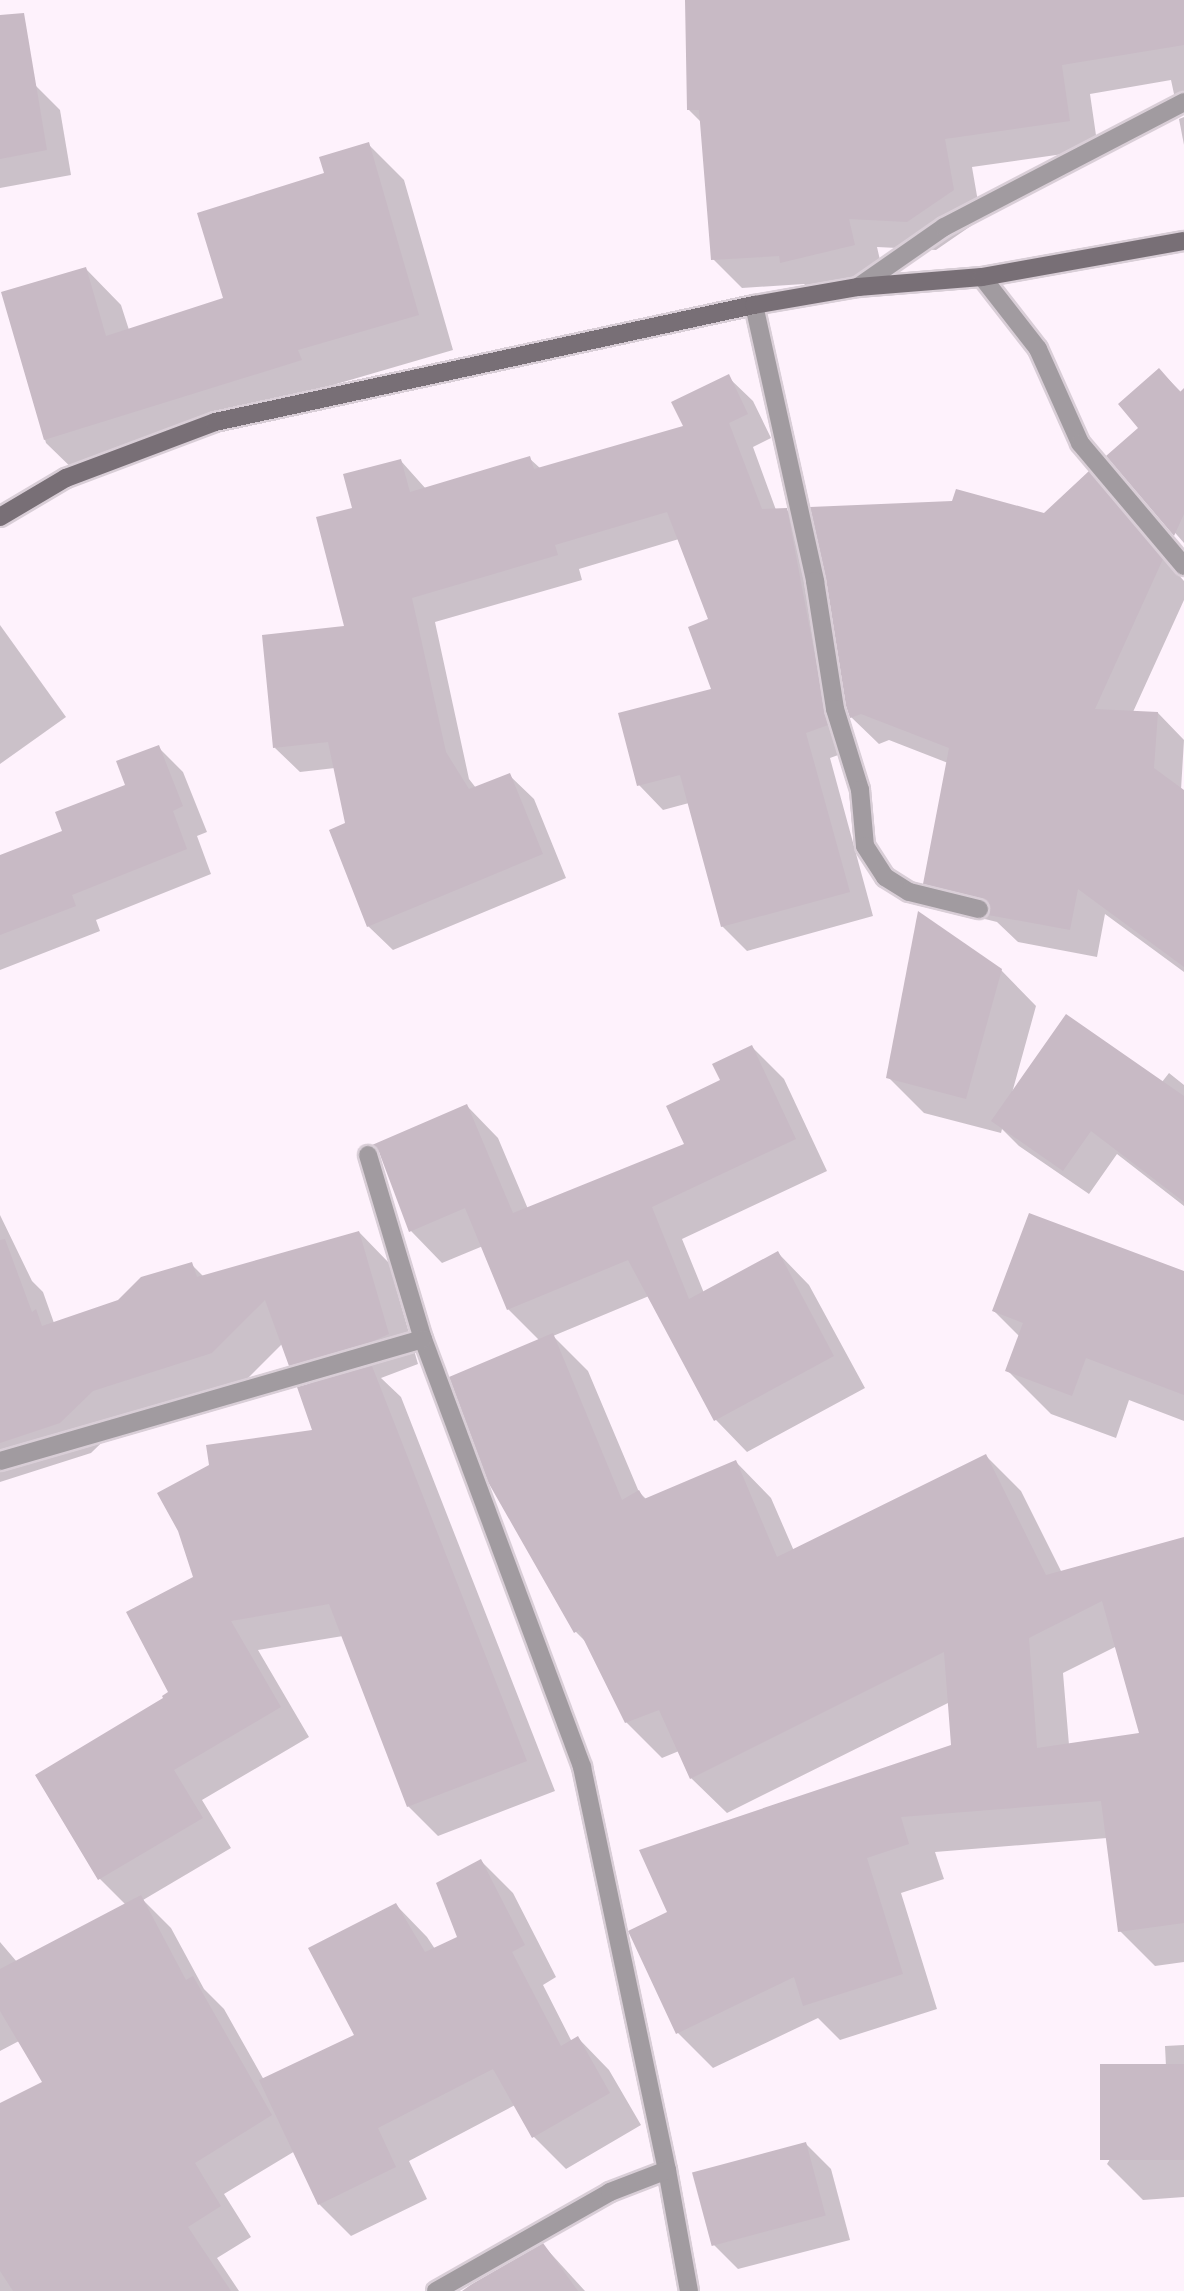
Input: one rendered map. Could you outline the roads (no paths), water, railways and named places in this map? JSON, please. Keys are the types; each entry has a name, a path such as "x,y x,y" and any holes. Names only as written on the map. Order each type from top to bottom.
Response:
{"street":[{"path":"858,287 944,227 1184,102"},
{"path":"0,517 66,478 215,422 754,305 858,287 982,277 1184,241"},
{"path":"982,277 1038,349 1080,443 1184,566"},
{"path":"754,305 815,581 835,709 860,790 865,846 885,877 909,892 979,909"},
{"path":"368,1155 423,1339 582,1767 667,2170 689,2291"},
{"path":"0,1461 423,1339"},
{"path":"436,2291 610,2192 667,2170"}]}
